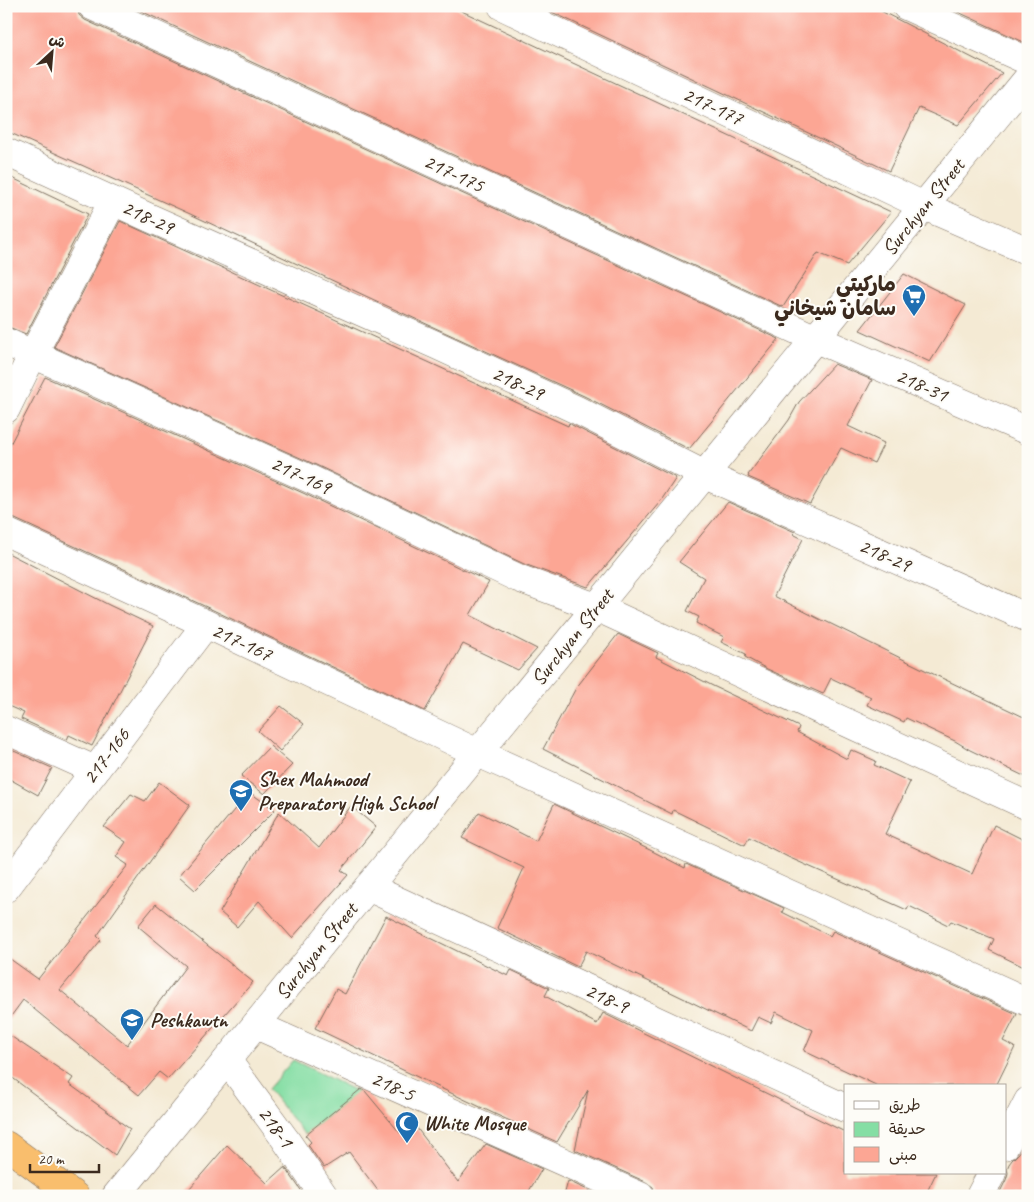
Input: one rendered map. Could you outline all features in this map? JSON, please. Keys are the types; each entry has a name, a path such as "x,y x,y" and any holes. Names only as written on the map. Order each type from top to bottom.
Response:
{"highway":[{"path":"6,1145 75,1196"}],"street":[{"name":"217-175","path":"92,6 816,338"},
{"name":"217-177","path":"502,6 924,206 1028,251"},
{"path":"906,6 1028,61"},
{"name":"Surchyan Street","path":"116,1196 1028,78"},
{"name":"218-29","path":"6,152 577,410 705,474 1028,618"},
{"path":"6,409 113,201"},
{"name":"218-31","path":"816,338 1028,431"},
{"name":"217-169","path":"6,342 310,479 518,578 596,608 1028,806"},
{"name":"217-167","path":"6,532 478,753 1028,1002"},
{"name":"217-166","path":"6,888 206,624"},
{"path":"6,730 95,770"},
{"name":"218-9","path":"368,888 844,1108"},
{"name":"218-5","path":"256,1025 640,1196"},
{"name":"218-1","path":"226,1060 286,1139 324,1196"},
{"path":"1006,1144 1028,1101"}],"green space":[{"path":"293,1060 358,1092 305,1135 268,1089"}],"building":[{"path":"6,6 77,6 79,15 85,20 779,339 689,449 584,396 6,131"},
{"path":"130,6 451,6 891,212 847,265 818,253 783,307"},
{"path":"539,6 871,6 1002,73 958,125 919,108 889,171"},
{"path":"945,6 1028,6 1028,44"},
{"path":"6,175 88,214 26,334 6,326"},
{"path":"120,221 568,426 569,423 676,478 660,502 588,587 524,564 316,465 54,347"},
{"name":"ماركيتي سامان شيخاني","path":"904,274 966,305 930,362 860,330"},
{"path":"834,364 872,380 848,426 884,443 874,463 841,448 810,504 748,477 748,475 789,420 799,402"},
{"path":"45,377 303,493 489,582 470,615 537,649 518,670 463,644 425,711 213,610 13,518 6,517 6,452"},
{"path":"728,502 795,532 793,534 803,539 774,596 1028,719 1028,778 906,718 904,722 867,705 871,697 831,678 823,694 767,669 745,657 746,654 721,642 724,637 696,623 699,617 687,611 704,578 679,562"},
{"path":"6,552 153,626 92,746 69,735 67,740 21,719 24,713 6,705"},
{"path":"618,634 658,653 656,657 799,727 797,732 847,759 851,750 876,761 874,765 910,782 885,834 972,874 994,825 1028,842 1028,969 989,950 994,939 951,921 948,925 909,906 907,910 788,857 749,837 745,845 673,810 672,814 543,749 576,688"},
{"path":"281,706 304,724 280,751 258,731"},
{"path":"270,746 292,765 264,794 241,776"},
{"path":"7,748 52,768 38,795 6,777"},
{"path":"159,782 190,805 97,936 101,940 60,990 127,1045 186,966 138,926 156,904 253,982 168,1079 159,1072 139,1095 23,1000 6,1023 6,956 38,979 128,865 116,857 126,842 104,827 131,794 145,801"},
{"path":"249,792 275,810 195,890 179,876"},
{"path":"554,804 685,868 686,864 784,908 782,912 830,936 833,931 1017,1014 1003,1041 1015,1047 997,1084 874,1084 804,1051 813,1030 776,1012 771,1023 758,1017 751,1031 586,951 578,967 497,928 524,868 462,838 479,812 536,841"},
{"path":"351,806 376,827 341,870 348,875 292,938 259,901 237,927 220,912 279,812 319,848"},
{"path":"386,916 508,976 511,970 549,988 545,996 597,1024 603,1013 844,1132 844,1174 936,1174 925,1196 655,1196 653,1187 646,1182 575,1150 588,1090 557,1142 315,1028 336,989 345,994"},
{"path":"6,1033 73,1078 69,1084 130,1129 115,1155 6,1073"},
{"path":"361,1089 365,1091 400,1133 413,1123 458,1182 486,1144 542,1169 526,1196 382,1196 349,1152 324,1168 308,1145 311,1142 305,1135"},
{"path":"1028,1136 1028,1196 998,1196 1006,1180 1009,1164 1019,1153"},
{"path":"227,1145 267,1183 285,1167 305,1196 183,1196"},
{"path":"568,1181 601,1196 564,1196"}],"place":[{"name":"ماركيتي سامان شيخاني","path":"914,317"},
{"name":"Shex Mahmood Preparatory High School","path":"241,812"},
{"name":"Peshkawtn","path":"132,1041"},
{"name":"White Mosque","path":"407,1144"}]}
